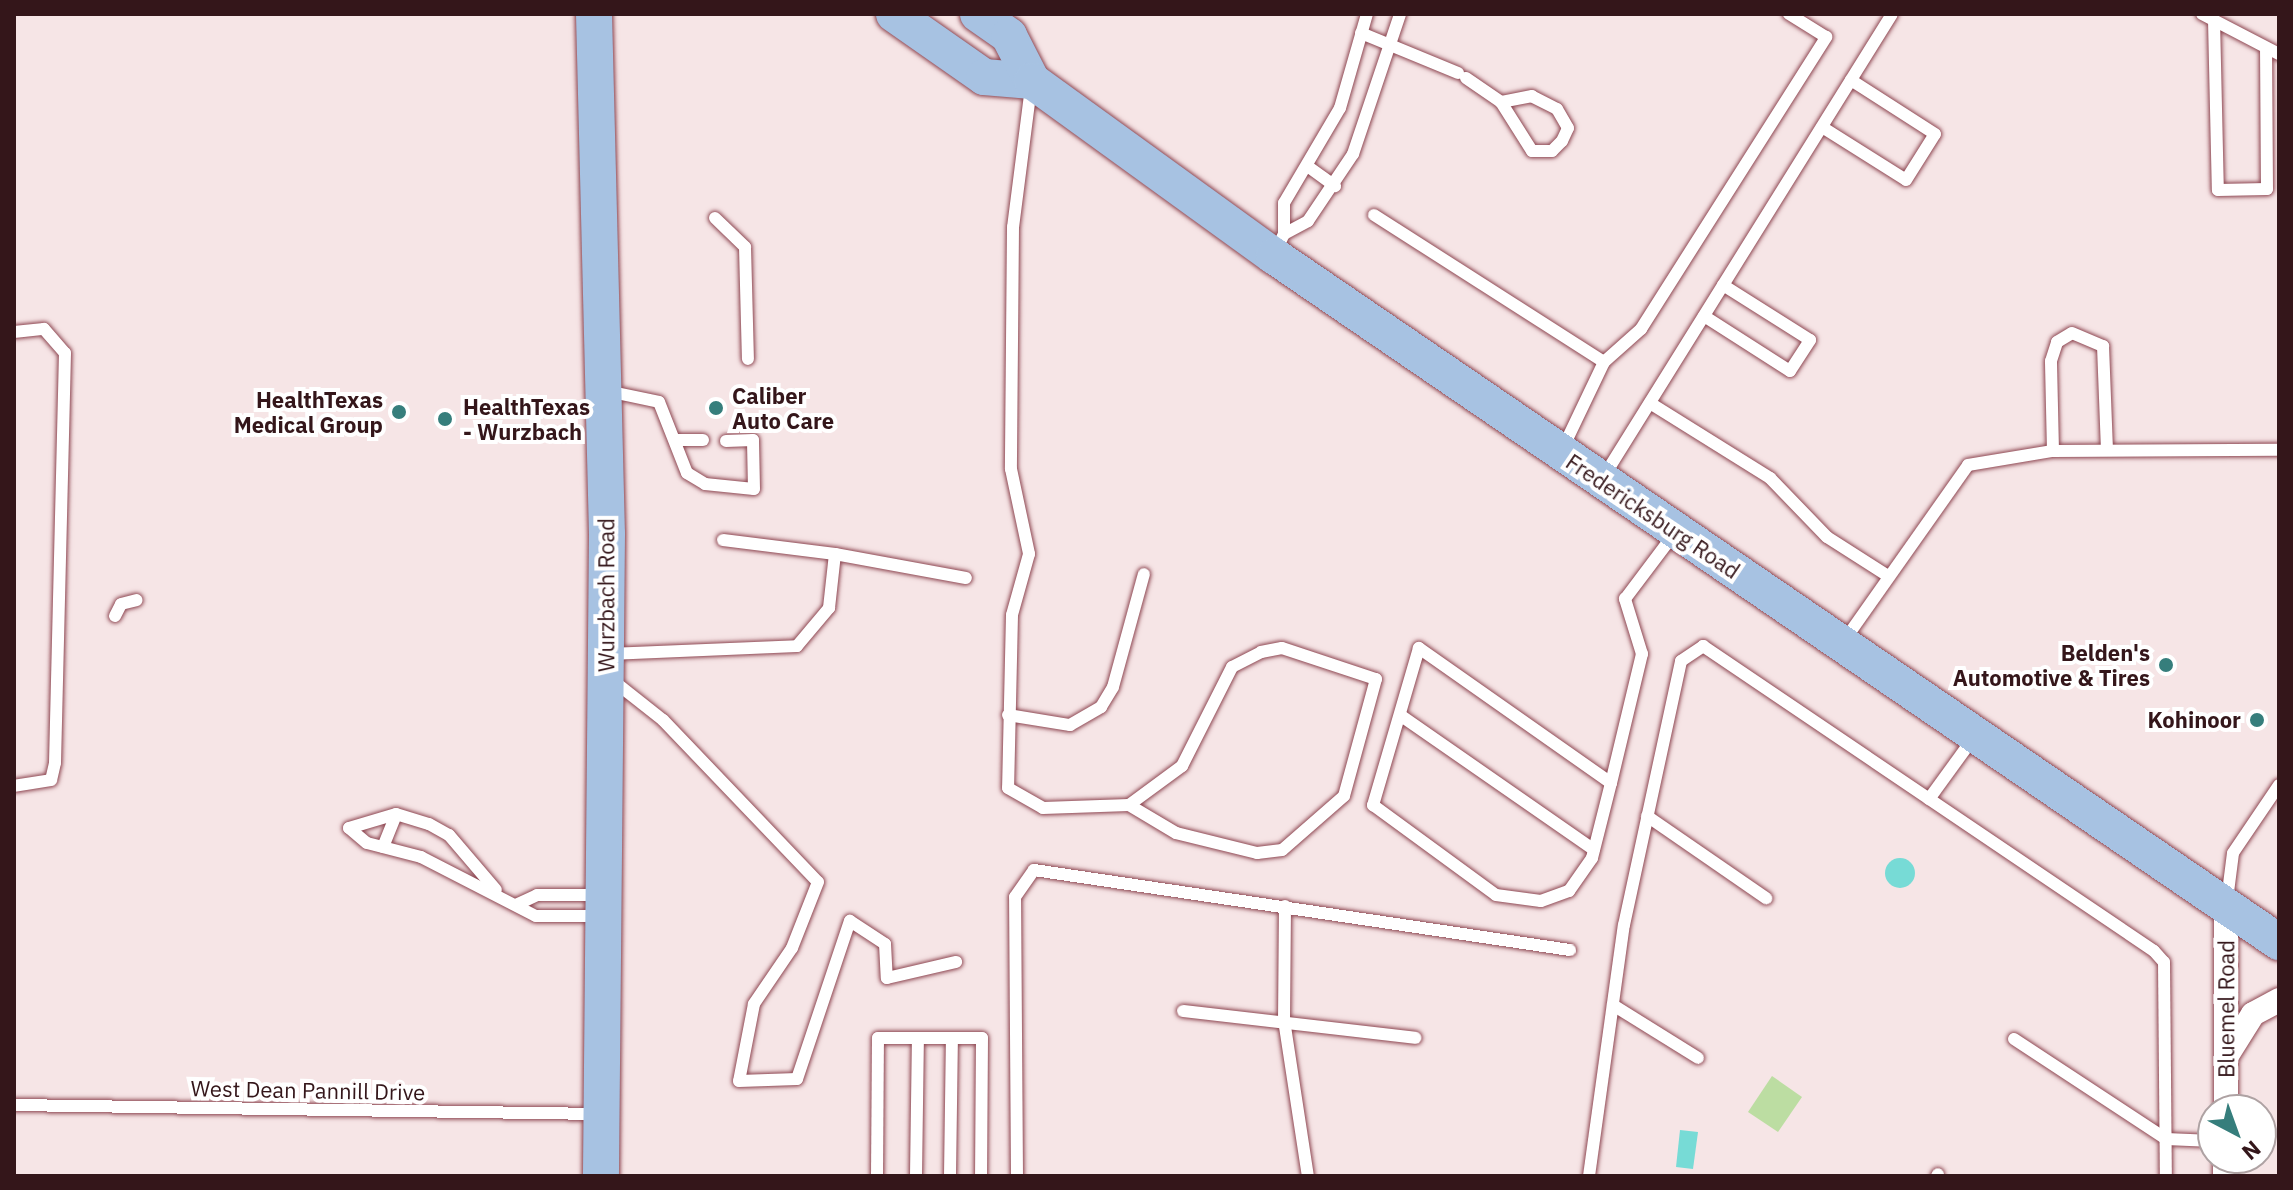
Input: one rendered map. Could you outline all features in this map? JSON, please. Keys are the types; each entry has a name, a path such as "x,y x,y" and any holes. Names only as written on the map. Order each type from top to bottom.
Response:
{"main road":[{"name":"Wurzbach Road","path":"594,14 604,391 606,664 601,1176"},
{"path":"894,14 984,77 1032,81"},
{"name":"Fredericksburg Road","path":"978,14 1009,36 1032,81 1279,245 1601,481 2279,942"}],"street":[{"name":"Bluemel Road","path":"2226,907 2226,1094"},
{"path":"2227,1056 2253,1014 2279,1000"}],"lane":[{"path":"1279,245 1284,203 1310,168 1340,108 1367,14"},
{"path":"1279,245 1308,221 1335,186 1370,115 1400,14"},
{"path":"1561,453 1604,362 1641,329 1826,37 1789,14"},
{"path":"1601,481 1892,14"},
{"path":"2208,17 2218,190 2267,189 2266,49"},
{"path":"2208,17 2279,54"},
{"path":"1361,33 1462,76 1501,102 1532,151 1552,151 1562,141 1568,128 1557,109 1532,96 1501,102"},
{"path":"1822,127 1906,180 1935,134 1851,80"},
{"path":"1032,81 1014,211 1011,469 1029,554 1012,615 1008,788 1018,797 1043,808 1129,805 1176,833 1257,853 1282,850 1344,796 1376,679 1282,648 1261,652 1232,667 1182,766 1129,805"},
{"path":"1310,168 1335,186"},
{"path":"1374,215 1604,362"},
{"path":"715,218 745,247 748,359"},
{"path":"1704,316 1790,371 1810,340 1723,285"},
{"path":"14,332 44,329 65,353 55,763 51,780 14,786"},
{"path":"2053,451 2051,361 2057,342 2072,333 2103,346 2107,450"},
{"path":"604,391 659,402 687,473 705,484 754,489 753,440 726,441"},
{"path":"1653,398 1770,478 1827,537 1888,576"},
{"path":"676,440 703,440"},
{"path":"1841,645 1968,465 2053,451 2279,450"},
{"path":"1611,783 1419,648 1373,805 1496,895 1556,897 1583,874 1594,850 1611,783 1642,654 1625,599 1676,532"},
{"path":"723,540 835,554 966,578"},
{"path":"606,664 797,646 829,608 835,554"},
{"path":"1008,715 1070,725 1101,707 1113,687 1144,574"},
{"path":"1589,1176 1613,1005 1647,816 1681,661 1690,648 1703,646 2164,962 2166,1176"},
{"path":"606,664 818,882 792,948 754,1004 739,1081 797,1079 850,921 885,944 887,978 956,962"},
{"path":"1400,715 1594,850"},
{"path":"1929,799 1975,736"},
{"path":"2226,907 2233,853 2279,785"},
{"path":"498,892 449,835 396,814 349,828 383,847 498,892 536,916 603,906"},
{"path":"383,847 396,814"},
{"path":"1647,816 1766,898"},
{"path":"1017,1176 1015,897 1024,877 1050,870 1570,950"},
{"path":"518,904 537,895 603,906"},
{"path":"1285,906 1284,1020 1308,1176"},
{"path":"1613,1005 1698,1058"},
{"path":"1183,1011 1284,1020 1415,1038"},
{"path":"877,1176 878,1038 982,1038 981,1176"},
{"path":"916,1176 918,1038"},
{"path":"950,1176 952,1038"},
{"path":"2014,1039 2166,1139 2197,1140"},
{"name":"West Dean Pannill Drive","path":"14,1105 602,1114"}],"green space":[{"path":"1772,1076 1802,1097 1778,1132 1748,1112"}],"water":[{"path":"1900,858 1906,859 1914,867 1914,879 1906,887 1900,888 1894,887 1886,879 1885,873 1886,867 1894,859"},
{"path":"1680,1130 1698,1132 1693,1169 1676,1167"}],"place":[{"name":"Caliber Auto Care","path":"716,408"},
{"name":"HealthTexas Medical Group","path":"399,412"},
{"name":"HealthTexas - Wurzbach","path":"445,419"},
{"name":"Belden's Automotive & Tires","path":"2166,665"},
{"name":"Kohinoor","path":"2257,720"}]}
